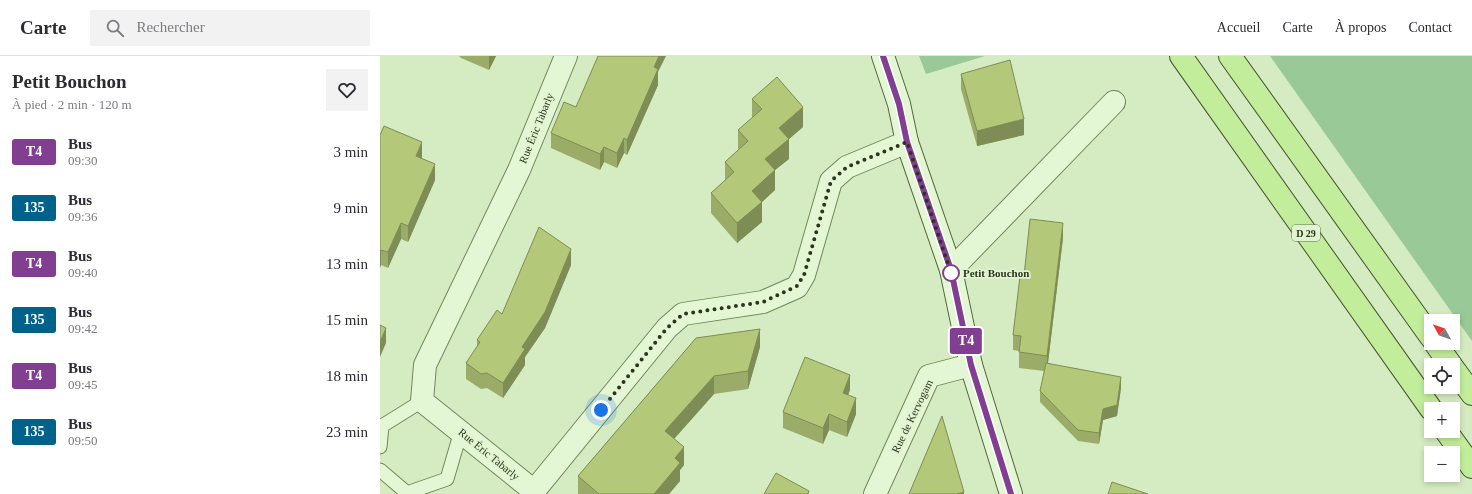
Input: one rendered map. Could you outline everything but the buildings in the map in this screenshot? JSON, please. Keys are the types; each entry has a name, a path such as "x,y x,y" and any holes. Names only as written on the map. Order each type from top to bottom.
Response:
{"main road":[{"name":"D 29","path":"1181,56 1426,402"},
{"path":"1230,56 1424,327"},
{"path":"1460,378 1472,394"},
{"path":"1451,438 1472,467"}],"street":[{"name":"Rue Éric Tabarly","path":"566,56 519,170 425,365 422,401 536,492 667,328 683,314 763,302 797,286 804,275 831,181 847,167 907,142"},
{"path":"883,56 899,104 907,142 951,270 971,365 1011,494"},
{"path":"951,270 1114,102"},
{"name":"Rue de Kervogam","path":"875,494 929,376 971,365"}],"lane":[{"path":"380,447 382,426 422,401"},
{"path":"380,470 407,493 447,479 461,431"}],"green space":[{"path":"919,56 985,56 926,74"},
{"path":"1270,56 1472,56 1472,341 1460,324 1460,314 1453,314"}],"bus line":[{"name":"T4","path":"883,56 899,104 907,142 951,270 971,365 1011,494"}],"place":[{"name":"Petit Bouchon","path":"951,273"}],"route":[{"path":"601,410 667,328 683,314 763,302 797,286 804,275 831,181 847,167 907,142 951,273"}]}
